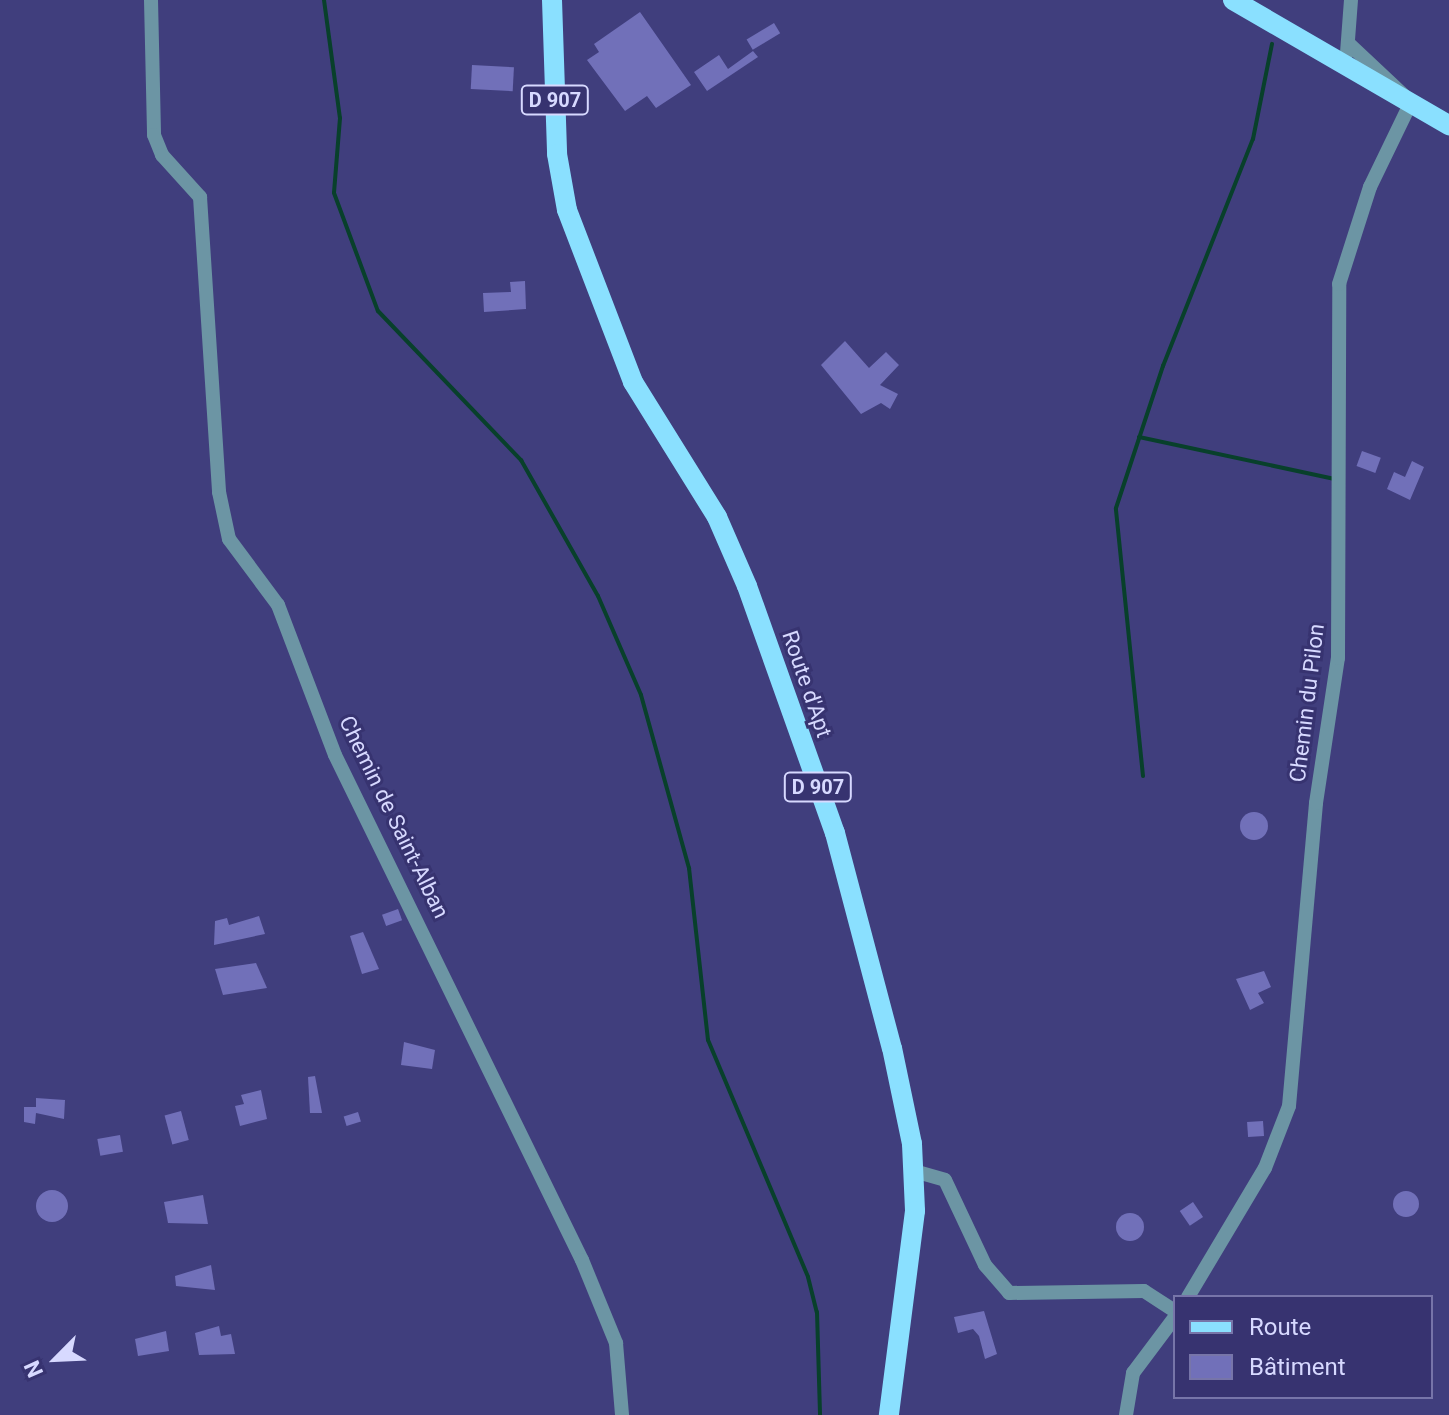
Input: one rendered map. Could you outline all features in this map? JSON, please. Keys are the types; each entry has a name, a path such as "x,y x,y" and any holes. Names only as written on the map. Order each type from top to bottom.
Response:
{"main road":[{"name":"Route d'Apt","path":"552,0 557,154 567,210 633,382 717,517 747,586 858,909 914,1171 913,1253 889,1415"},
{"path":"1233,0 1341,53 1449,125"}],"street":[{"name":"Chemin de Saint-Alban","path":"151,0 154,135 162,155 196,188 203,223 219,492 229,539 278,605 335,755 582,1260 616,1343 622,1415"},
{"path":"1341,53 1351,0"},
{"path":"1341,53 1347,18"},
{"name":"Chemin du Pilon","path":"1189,1295 1265,1168 1289,1106 1316,803 1338,658 1339,284 1370,187 1411,102"},
{"path":"914,1171 945,1180 985,1265 1009,1293 1144,1291 1173,1313"},
{"path":"1126,1415 1133,1373 1173,1317"}],"building":[{"path":"640,12 691,85 656,108 647,96 625,111 587,60 599,52 594,44"},
{"path":"774,23 780,33 753,50 747,39"},
{"path":"753,51 758,57 707,91 694,72 719,55 728,69"},
{"path":"472,65 514,67 513,91 471,89"},
{"path":"525,281 526,309 484,312 483,293 511,292 510,282"},
{"path":"845,341 869,368 886,352 899,365 880,385 898,394 890,409 881,403 861,414 821,365"},
{"path":"1362,451 1381,458 1375,473 1357,466"},
{"path":"1412,461 1424,467 1410,500 1387,489 1394,472 1405,477"},
{"path":"1254,812 1264,816 1268,826 1264,836 1254,840 1244,836 1240,826 1244,816"},
{"path":"398,909 402,920 386,926 382,915"},
{"path":"259,916 265,934 214,945 215,921 227,918 229,925"},
{"path":"363,932 379,969 362,974 350,936"},
{"path":"256,963 267,988 223,995 215,969"},
{"path":"1264,971 1271,987 1258,993 1264,1003 1250,1010 1236,979"},
{"path":"404,1042 435,1050 432,1069 401,1065"},
{"path":"315,1076 322,1113 310,1113 308,1077"},
{"path":"261,1090 267,1119 240,1126 235,1106 244,1104 241,1095"},
{"path":"36,1098 65,1100 64,1119 36,1113 35,1124 24,1122 24,1107 36,1107"},
{"path":"181,1111 189,1140 172,1144 165,1115"},
{"path":"358,1112 361,1122 347,1126 344,1116"},
{"path":"1263,1121 1264,1136 1248,1137 1247,1122"},
{"path":"120,1135 123,1152 100,1156 97,1139"},
{"path":"52,1190 63,1195 68,1206 63,1217 52,1222 41,1217 36,1206 41,1195"},
{"path":"1406,1191 1415,1195 1419,1204 1415,1213 1406,1217 1397,1213 1393,1204 1397,1195"},
{"path":"203,1195 208,1224 168,1223 164,1202"},
{"path":"1193,1202 1203,1217 1190,1226 1180,1211"},
{"path":"1130,1213 1140,1217 1144,1227 1140,1237 1130,1241 1120,1237 1116,1227 1120,1217"},
{"path":"211,1265 215,1290 176,1286 175,1276"},
{"path":"984,1311 997,1354 985,1359 979,1336 973,1329 958,1333 954,1317"},
{"path":"219,1326 221,1336 231,1334 235,1354 199,1355 195,1333"},
{"path":"166,1331 169,1351 138,1356 135,1339"}],"waterway":[{"path":"324,0 340,118 334,193 378,311 521,460 598,596 641,695 689,868 708,1040 808,1277 817,1312 820,1415"},
{"path":"1143,776 1116,508 1163,366 1253,139 1272,44"},
{"path":"1139,437 1335,479"}]}
